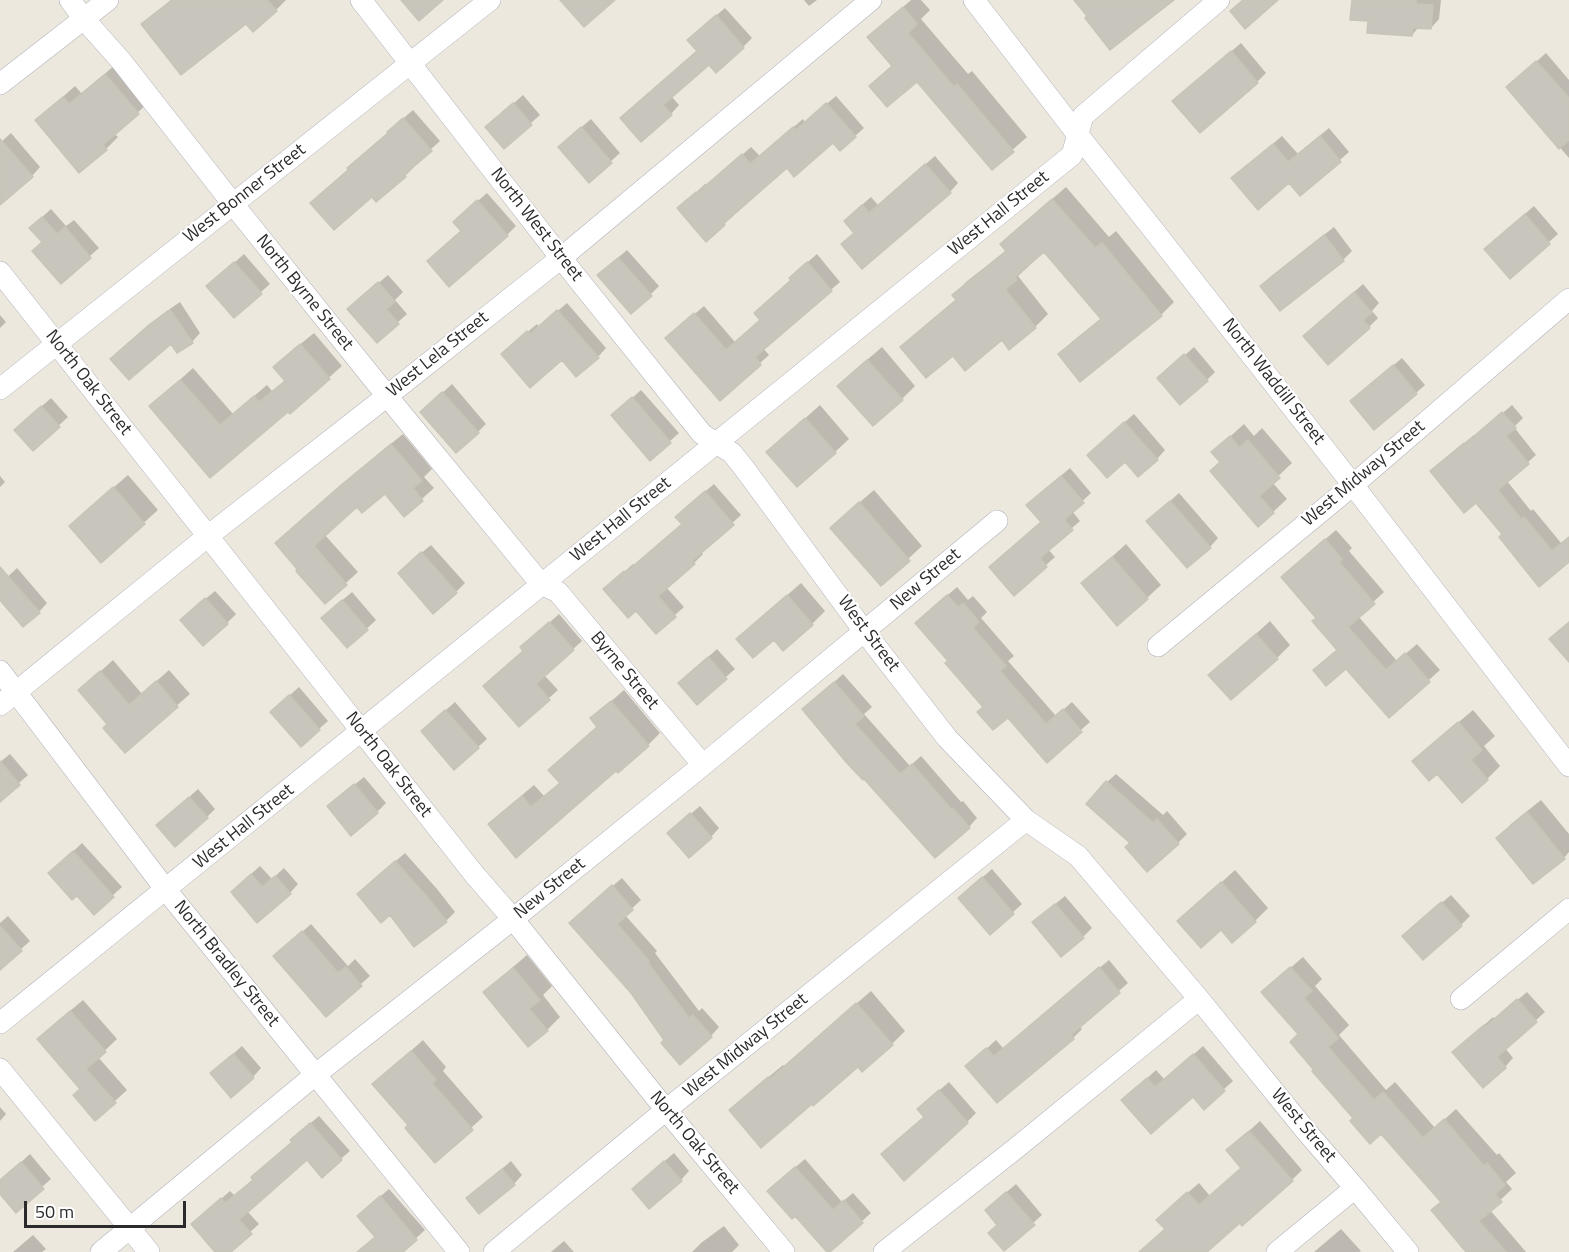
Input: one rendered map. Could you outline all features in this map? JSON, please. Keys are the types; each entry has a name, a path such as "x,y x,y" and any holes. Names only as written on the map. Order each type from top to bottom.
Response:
{"street":[{"name":"North Byrne Street","path":"70,0 122,62 387,396 541,584"},
{"path":"0,84 108,0"},
{"name":"North West Street","path":"361,0 561,258 702,434 717,442"},
{"name":"West Bonner Street","path":"0,389 490,0"},
{"name":"West Lela Street","path":"8,698 208,536 561,258 872,0"},
{"name":"North Waddill Street","path":"974,0 1353,484 1569,766"},
{"name":"West Hall Street","path":"0,1023 1072,155 1083,116 1219,0"},
{"name":"North Oak Street","path":"0,272 474,874 784,1252"},
{"name":"West Midway Street","path":"1158,646 1569,300"},
{"name":"West Street","path":"717,442 732,453 744,468 864,632 948,738 1026,820 1078,856 1408,1252"},
{"name":"New Street","path":"101,1252 315,1075 703,765 997,521"},
{"name":"Byrne Street","path":"541,584 558,592 703,765"},
{"name":"North Bradley Street","path":"0,671 8,698 459,1252"},
{"name":"West Midway Street","path":"494,1252 666,1110 1026,820"},
{"path":"1461,999 1569,909"},
{"path":"884,1252 1199,999"},
{"path":"0,1069 149,1252"},
{"path":"1277,1252 1355,1188"}],"building":[{"path":"172,0 267,0 277,11 253,32 246,24 181,75 141,24"},
{"path":"401,0 443,0 419,21"},
{"path":"560,0 615,0 584,27"},
{"path":"1074,0 1174,0 1110,50"},
{"path":"1243,0 1278,0 1245,29 1230,11"},
{"path":"1352,0 1416,0 1416,4 1433,5 1431,29 1413,28 1412,36 1367,33 1368,21 1350,20"},
{"path":"903,7 917,24 908,33 954,87 957,84 1014,152 992,170 917,82 887,107 869,86 892,66 867,37"},
{"path":"716,15 744,48 716,73 709,65 663,105 672,115 641,142 620,118 697,51 687,40"},
{"path":"1231,51 1258,83 1200,133 1172,101"},
{"path":"1536,61 1569,98 1569,140 1559,149 1506,87"},
{"path":"105,74 139,114 103,145 107,150 79,173 35,120 63,97 69,104"},
{"path":"513,103 532,125 504,149 485,127"},
{"path":"826,103 856,137 840,151 833,143 794,177 787,168 723,224 725,225 706,242 677,208 742,154 750,164 793,127 796,130"},
{"path":"403,118 432,151 376,202 372,197 334,230 310,203"},
{"path":"581,127 612,163 589,183 558,147"},
{"path":"1320,136 1341,162 1300,196 1289,183 1258,210 1231,178 1273,144 1288,162"},
{"path":"0,139 33,177 0,205"},
{"path":"925,164 951,193 862,269 841,244 854,233 844,221 862,205 869,213"},
{"path":"1052,199 1095,248 1102,243 1162,316 1080,382 1058,354 1101,319 1044,252 1015,277 1017,280 1005,289 1036,328 1009,350 1002,340 965,371 953,356 926,378 900,347 956,300 952,295 1006,251 1000,244"},
{"path":"477,200 508,236 449,287 427,261 461,231 453,222"},
{"path":"1525,214 1550,244 1510,279 1484,249"},
{"path":"42,217 57,234 65,227 91,258 61,284 32,251 42,242 29,228"},
{"path":"1324,235 1344,261 1280,311 1260,286"},
{"path":"618,258 652,296 631,314 597,275"},
{"path":"234,262 262,294 234,318 206,286"},
{"path":"807,262 832,291 755,357 761,365 720,401 665,338 694,313 726,350 760,320 754,313 791,280 789,278"},
{"path":"378,282 395,302 386,309 399,324 377,343 347,309"},
{"path":"1354,292 1372,313 1363,320 1370,328 1328,365 1303,336"},
{"path":"170,310 193,343 177,353 171,344 129,380 110,359 150,324"},
{"path":"557,310 599,358 576,377 562,360 530,388 501,354 527,331 530,334"},
{"path":"300,344 330,379 210,478 149,406 180,380 220,425 254,396 259,402 285,381 273,367"},
{"path":"1184,354 1208,381 1180,405 1157,378"},
{"path":"867,360 903,400 873,426 837,386"},
{"path":"1393,365 1417,394 1374,430 1350,401"},
{"path":"442,392 479,433 456,453 420,412"},
{"path":"632,397 671,443 650,461 611,415"},
{"path":"41,406 60,427 33,451 14,430"},
{"path":"1502,412 1516,428 1506,436 1529,464 1498,490 1521,519 1524,517 1552,551 1569,537 1569,562 1539,587 1499,537 1502,534 1476,503 1464,513 1430,471"},
{"path":"805,418 836,453 797,487 766,452"},
{"path":"1124,422 1158,460 1138,477 1125,462 1107,478 1087,455"},
{"path":"1230,436 1239,448 1248,440 1280,478 1259,496 1274,513 1258,527 1210,471 1220,462 1211,452"},
{"path":"391,444 422,481 413,488 423,501 404,517 385,494 362,513 357,507 314,546 347,585 325,604 275,543"},
{"path":"1061,476 1084,503 1064,520 1073,530 1040,558 1047,567 1014,596 989,567 1041,522 1026,505"},
{"path":"113,487 145,524 101,563 69,526"},
{"path":"705,491 734,525 692,561 695,564 658,596 676,617 656,634 636,611 628,618 603,589 682,524 675,517"},
{"path":"1170,501 1211,548 1187,568 1146,521"},
{"path":"859,502 910,561 881,586 830,528"},
{"path":"1325,539 1342,559 1339,562 1375,604 1348,627 1386,670 1405,653 1430,682 1389,718 1346,669 1326,686 1313,670 1337,650 1312,621 1316,618 1281,577"},
{"path":"421,552 457,593 433,614 398,573"},
{"path":"1112,557 1148,599 1117,626 1081,583"},
{"path":"0,567 40,613 23,627 0,600"},
{"path":"787,595 813,625 783,651 774,640 753,658 736,639"},
{"path":"947,595 958,607 963,603 979,622 973,628 1006,666 1000,671 1046,724 1063,709 1082,732 1047,763 1008,718 993,730 977,712 983,707 945,663 948,661 915,623"},
{"path":"205,598 228,624 203,646 180,620"},
{"path":"342,600 368,630 347,648 321,618"},
{"path":"549,622 574,650 536,684 550,700 519,727 483,686 523,651 520,647"},
{"path":"1569,622 1569,662 1549,639"},
{"path":"1256,634 1278,659 1231,700 1208,675"},
{"path":"708,657 727,679 697,705 678,683"},
{"path":"100,671 129,705 156,681 178,707 125,753 103,728 107,724 78,690"},
{"path":"834,682 864,716 855,724 900,774 912,764 970,828 935,858 846,762 802,709"},
{"path":"289,695 320,730 301,747 270,712"},
{"path":"611,701 649,746 618,773 616,771 516,858 488,824 522,796 531,807 560,783 548,770 597,727 590,718"},
{"path":"445,710 479,748 454,770 421,731"},
{"path":"1458,722 1482,750 1471,760 1488,780 1462,803 1437,774 1429,781 1412,761"},
{"path":"0,761 20,785 0,802"},
{"path":"1106,781 1153,823 1157,819 1179,844 1147,872 1125,847 1130,843 1086,804"},
{"path":"354,784 378,813 351,836 327,806"},
{"path":"189,797 208,818 175,847 156,825"},
{"path":"1527,812 1565,859 1533,884 1496,838"},
{"path":"690,813 712,838 689,858 667,833"},
{"path":"73,851 114,897 94,915 77,896 72,900 48,873"},
{"path":"395,861 447,922 414,947 390,915 381,923 357,894"},
{"path":"251,874 262,887 275,876 291,894 257,923 231,892"},
{"path":"982,877 1014,914 990,935 958,898"},
{"path":"1221,882 1256,922 1232,943 1221,930 1201,948 1177,921"},
{"path":"612,885 633,910 617,924 649,961 648,963 689,1018 693,1015 712,1037 680,1065 661,1043 664,1040 631,993 569,923"},
{"path":"1441,902 1462,926 1423,960 1402,936"},
{"path":"1055,904 1084,938 1061,957 1032,922"},
{"path":"0,926 22,951 0,970"},
{"path":"302,931 338,973 346,967 362,986 326,1017 273,956"},
{"path":"1099,967 1120,993 1071,1035 1074,1039 997,1103 965,1066 986,1048 994,1056"},
{"path":"1290,967 1312,991 1304,998 1338,1038 1328,1047 1374,1100 1383,1092 1423,1138 1444,1119 1484,1166 1487,1163 1505,1185 1495,1194 1502,1202 1479,1221 1506,1252 1466,1252 1431,1210 1441,1202 1381,1134 1370,1144 1350,1121 1353,1118 1290,1042 1298,1034 1261,992"},
{"path":"513,968 540,1000 529,1009 548,1031 528,1047 483,992"},
{"path":"1517,999 1537,1022 1497,1057 1506,1068 1483,1088 1452,1052"},
{"path":"856,1003 893,1045 862,1072 858,1067 761,1148 729,1110 768,1077 770,1079"},
{"path":"70,1011 106,1052 86,1069 116,1103 95,1121 73,1095 80,1089 37,1039"},
{"path":"411,1051 436,1080 432,1083 473,1130 435,1163 405,1128 408,1125 372,1084"},
{"path":"233,1054 254,1078 231,1098 210,1073"},
{"path":"1193,1054 1225,1091 1204,1110 1193,1097 1151,1134 1121,1100 1147,1078 1155,1087"},
{"path":"939,1090 968,1123 904,1181 881,1154 924,1117 917,1109"},
{"path":"310,1123 342,1160 322,1178 307,1160 239,1220 252,1234 231,1252 215,1252 191,1224 221,1198 225,1203 253,1180 251,1177 292,1142 290,1140"},
{"path":"1249,1131 1293,1181 1242,1226 1240,1223 1207,1252 1139,1252 1165,1229 1156,1220 1187,1192 1199,1205 1241,1168 1226,1150"},
{"path":"664,1161 682,1181 649,1209 632,1189"},
{"path":"21,1162 44,1189 16,1213 0,1194 0,1180"},
{"path":"795,1167 833,1210 844,1200 863,1223 830,1252 827,1252 795,1216 792,1219 767,1191"},
{"path":"502,1169 515,1185 479,1214 466,1198"},
{"path":"1006,1192 1035,1225 1004,1251 988,1233 997,1225 985,1210"},
{"path":"380,1196 417,1240 403,1252 357,1252 375,1237 357,1216"}]}
